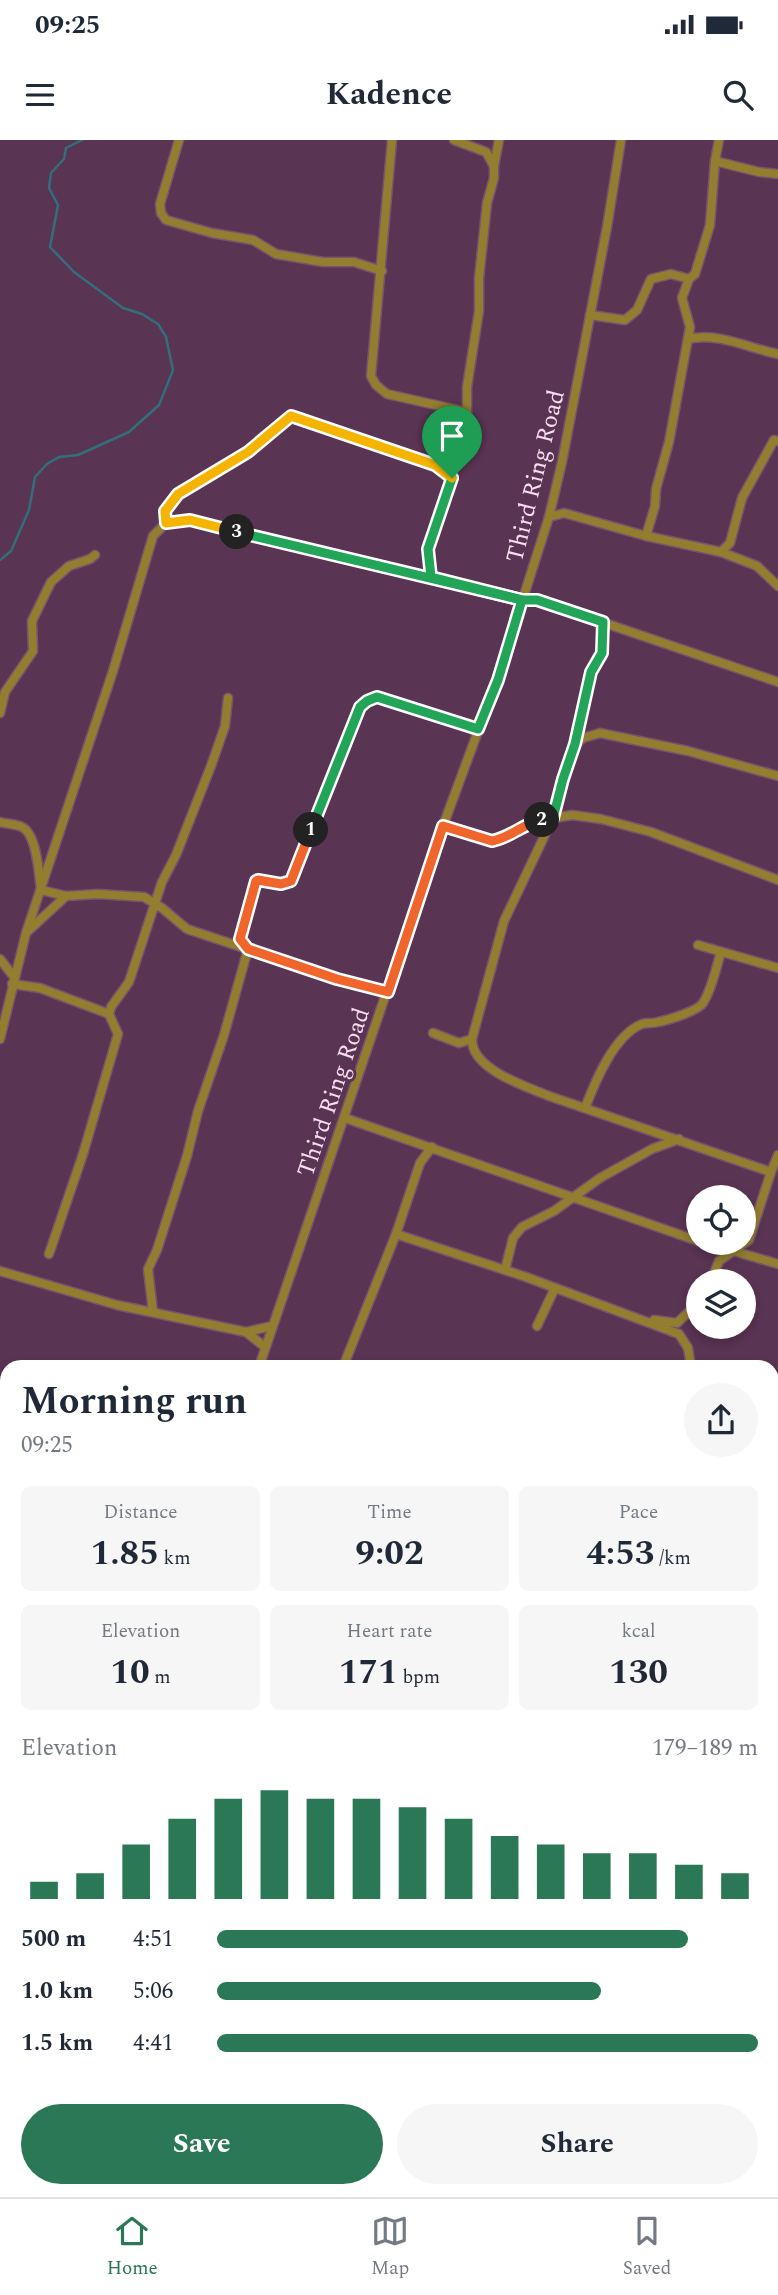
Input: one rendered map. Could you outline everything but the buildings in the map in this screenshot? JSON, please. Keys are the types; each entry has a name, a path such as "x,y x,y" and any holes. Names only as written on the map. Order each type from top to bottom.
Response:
{"street":[{"path":"179,140 160,204 161,213 166,220 212,233 253,240 276,254 323,262 354,262 382,271"},
{"path":"392,140 371,376 376,385 387,394 467,412"},
{"path":"454,140 486,152 498,152"},
{"path":"431,577 428,549 463,438 467,387 479,311 487,203 494,178 499,140"},
{"name":"Third Ring Road","path":"261,1360 443,826 498,680 549,517 562,462 621,140"},
{"path":"646,536 669,442 690,327 682,298 689,279 695,274 710,225 719,140"},
{"path":"486,152 494,166"},
{"path":"715,161 778,174"},
{"path":"590,315 625,320 636,310 651,279 671,274 689,279"},
{"path":"688,339 700,336 717,337 778,354"},
{"path":"166,523 165,511 178,494 248,452 291,416 435,465 452,478"},
{"path":"721,551 730,543 742,498 774,440 778,440"},
{"path":"549,517 564,513 646,536 721,551 757,566 778,586"},
{"path":"0,1039 26,933 113,671 153,536 166,523 190,520 522,600 537,600 778,682"},
{"path":"0,713 5,692 33,651 32,621 51,582 69,566 95,555"},
{"path":"603,622 602,653 591,672 575,744 553,818 504,921 472,1039 472,1049 493,1069 548,1096 771,1172"},
{"path":"248,949 240,939 253,885 258,880 287,883 295,875 360,707 377,697 478,729"},
{"path":"48,1254 83,1154 118,1034 109,1014 111,1007 129,982 154,905 225,726 228,698"},
{"path":"575,744 583,738 600,733 688,751 778,776"},
{"path":"443,826 492,841 531,822 572,815 601,819 651,832 778,880"},
{"path":"0,822 22,826 30,833 41,890"},
{"path":"41,890 66,896 132,894 144,897 187,929 337,979 388,992"},
{"path":"26,933 66,896"},
{"path":"698,944 778,968"},
{"path":"153,1312 148,1269 157,1250 187,1156 201,1101 224,1034 248,949"},
{"path":"585,1108 594,1084 615,1046 623,1038 640,1025 655,1024 703,1004 721,951"},
{"path":"0,959 13,980 109,1014"},
{"path":"433,1033 459,1043 472,1039"},
{"path":"345,1118 686,1237"},
{"path":"652,1149 653,1131"},
{"path":"505,1270 513,1238 522,1227 555,1211 600,1178 652,1149 679,1139"},
{"path":"416,1142 420,1163"},
{"path":"346,1360 396,1234 420,1163 432,1147"},
{"path":"756,1218 778,1155"},
{"path":"396,1234 505,1270 679,1334 688,1348 690,1360"},
{"path":"756,1253 759,1259"},
{"path":"716,1269 719,1261 728,1255"},
{"path":"746,1255 778,1264"},
{"path":"0,1271 117,1305 246,1332 272,1326"},
{"path":"537,1326 555,1288"},
{"path":"640,1319 677,1323 686,1314"},
{"path":"246,1332 265,1347"}],"waterway":[{"path":"0,560 11,551 29,510 35,477 47,464 59,457 78,455 129,432 159,405 173,370 166,337 158,324 142,314 123,308 74,272 50,247 58,205 49,188 51,173 64,159 66,148 82,140"}],"route":[{"path":"452,478 428,549 431,577 522,600 498,680 478,729 377,697 360,707 295,875 291,881 281,884 256,881 240,939 248,949 337,979 388,992 443,826 492,841 531,822 553,818 575,744 591,672 602,653 603,622 537,600 522,600 190,520 166,523 165,511 178,494 248,452 291,416 435,465 452,478"}]}
